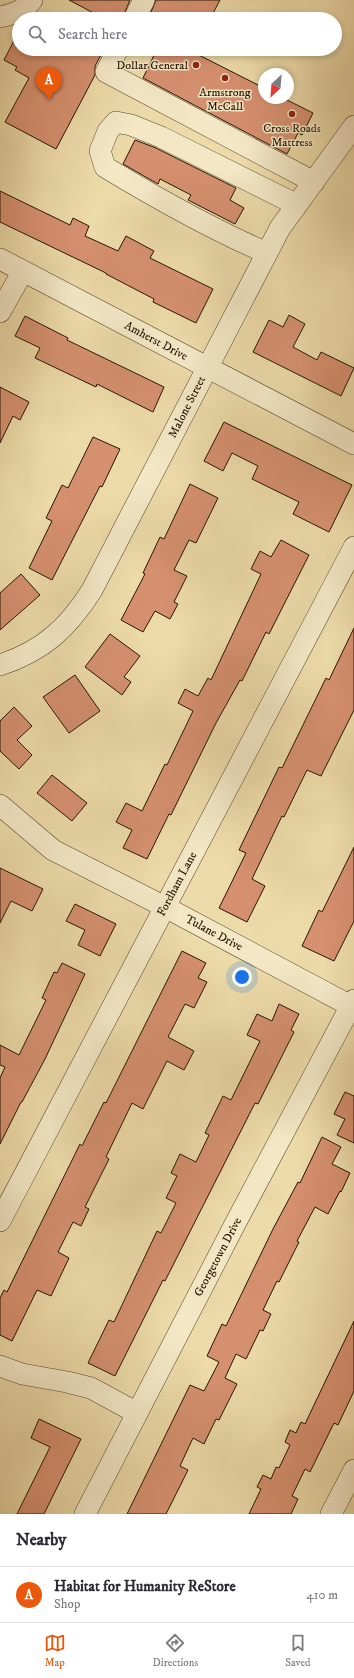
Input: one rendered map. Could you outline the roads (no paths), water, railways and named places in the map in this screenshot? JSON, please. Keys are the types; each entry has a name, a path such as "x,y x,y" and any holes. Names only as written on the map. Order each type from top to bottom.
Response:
{"street":[{"path":"16,12 27,6 32,0"},
{"path":"138,12 144,0"},
{"path":"0,17 12,14"},
{"path":"114,56 106,72 314,182"},
{"path":"267,253 237,240 159,200 105,168 100,151 108,131 116,122 131,125 161,137 297,205"},
{"name":"Malone Street","path":"0,665 24,655 56,636 82,607 280,228 354,126"},
{"name":"Amherst Drive","path":"0,259 354,444"},
{"path":"0,312 23,271"},
{"name":"Fordham Lane","path":"0,1221 354,547"},
{"name":"Tulane Drive","path":"2,810 53,850 352,1003"},
{"name":"Georgetown Drive","path":"85,1514 352,1003"},
{"path":"0,1366 22,1374 91,1388 137,1413"},
{"path":"331,1514 354,1470"}],"place":[{"name":"Dollar General","path":"196,65"},
{"name":"Armstrong McCall","path":"225,78"},
{"name":"Habitat for Humanity ReStore","path":"49,100"},
{"name":"Cross Roads Mattress","path":"292,114"}]}
